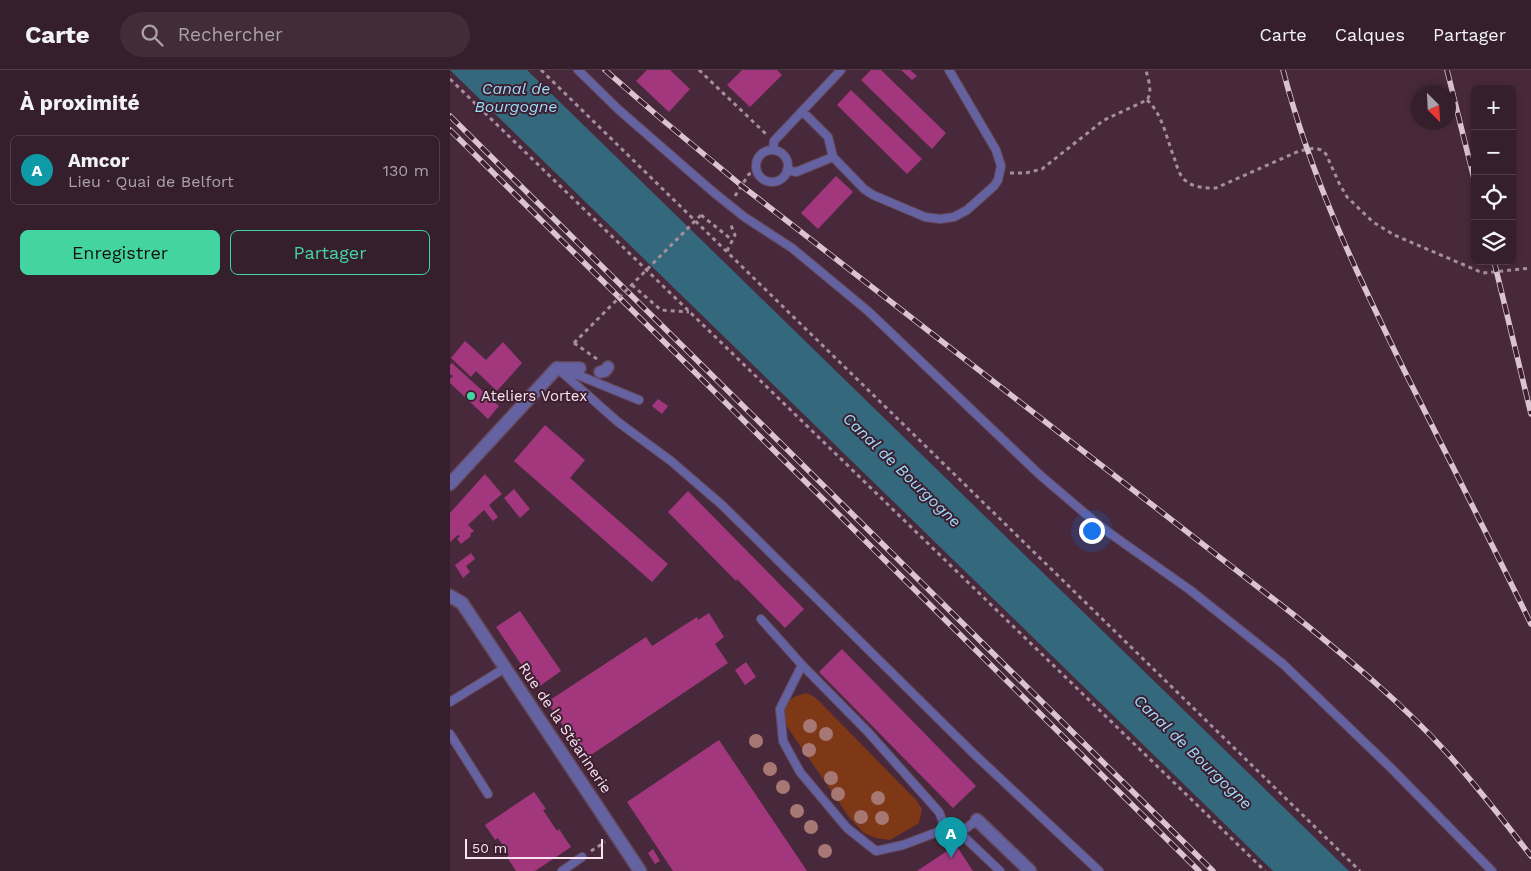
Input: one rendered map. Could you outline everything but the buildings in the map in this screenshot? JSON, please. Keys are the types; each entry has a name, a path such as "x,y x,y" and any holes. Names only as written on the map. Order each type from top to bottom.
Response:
{"street":[{"path":"450,484 556,368 580,368"},
{"name":"Rue de la Stéarinerie","path":"450,587 640,871"},
{"name":"Rue de la Stéarinerie","path":"450,596 462,603"},
{"path":"977,820 1030,871"}],"lane":[{"path":"578,70 619,110 712,191 743,216 792,248 868,311 1040,475 1101,527 1190,590 1283,664 1392,769 1492,871"},
{"path":"773,150 774,141 841,70"},
{"path":"802,111 828,137 833,157 864,189 925,217 934,219 954,217 967,210 994,186 1000,173 996,150 950,70"},
{"path":"766,151 780,152 787,160 787,170 781,179 770,182 765,180 756,168 758,158 766,151"},
{"path":"787,170 796,172 833,157"},
{"path":"556,368 577,374 639,400"},
{"path":"556,368 618,422 670,461 722,505 973,753 1100,871"},
{"path":"761,620 868,732 933,804 939,812 947,832"},
{"path":"802,665 780,708 783,741 800,772 846,828 876,851 903,845 940,831 960,833 1000,871"},
{"path":"450,702 505,668"},
{"path":"450,734 488,794"},
{"path":"960,833 977,820"},
{"path":"562,871 582,857"}],"path":[{"path":"542,70 1360,871"},
{"path":"699,70 774,141"},
{"path":"1000,173 1026,173 1042,169 1104,120 1147,100 1150,90 1146,70"},
{"path":"450,79 1265,871"},
{"path":"1147,100 1153,105 1158,114 1177,167 1187,182 1206,188 1216,188 1232,183 1299,152 1315,148 1326,154 1347,198 1373,222 1394,235 1483,273 1531,268"},
{"path":"604,370 574,343 701,215 732,239"},
{"path":"632,285 661,310 690,312"},
{"path":"582,857 616,834"}],"shaded area":[{"path":"806,693 819,701 917,801 922,809 919,823 890,840 876,838 864,833 849,817 786,725 783,708 793,698"}],"water":[{"name":"Canal de Bourgogne","path":"450,70 527,70 1349,871 1273,871"}],"railway":[{"path":"605,70 742,186 1294,615 1354,664 1411,716 1447,753 1480,791 1531,856"},
{"path":"1283,70 1294,110 1321,187 1370,300 1531,624"},
{"path":"1447,70 1473,175"},
{"path":"450,116 1213,871"},
{"path":"450,130 1199,871"},
{"path":"1495,265 1531,414"}],"place":[{"name":"Ateliers Vortex","path":"471,396"},
{"name":"Amcor","path":"951,858"}]}
